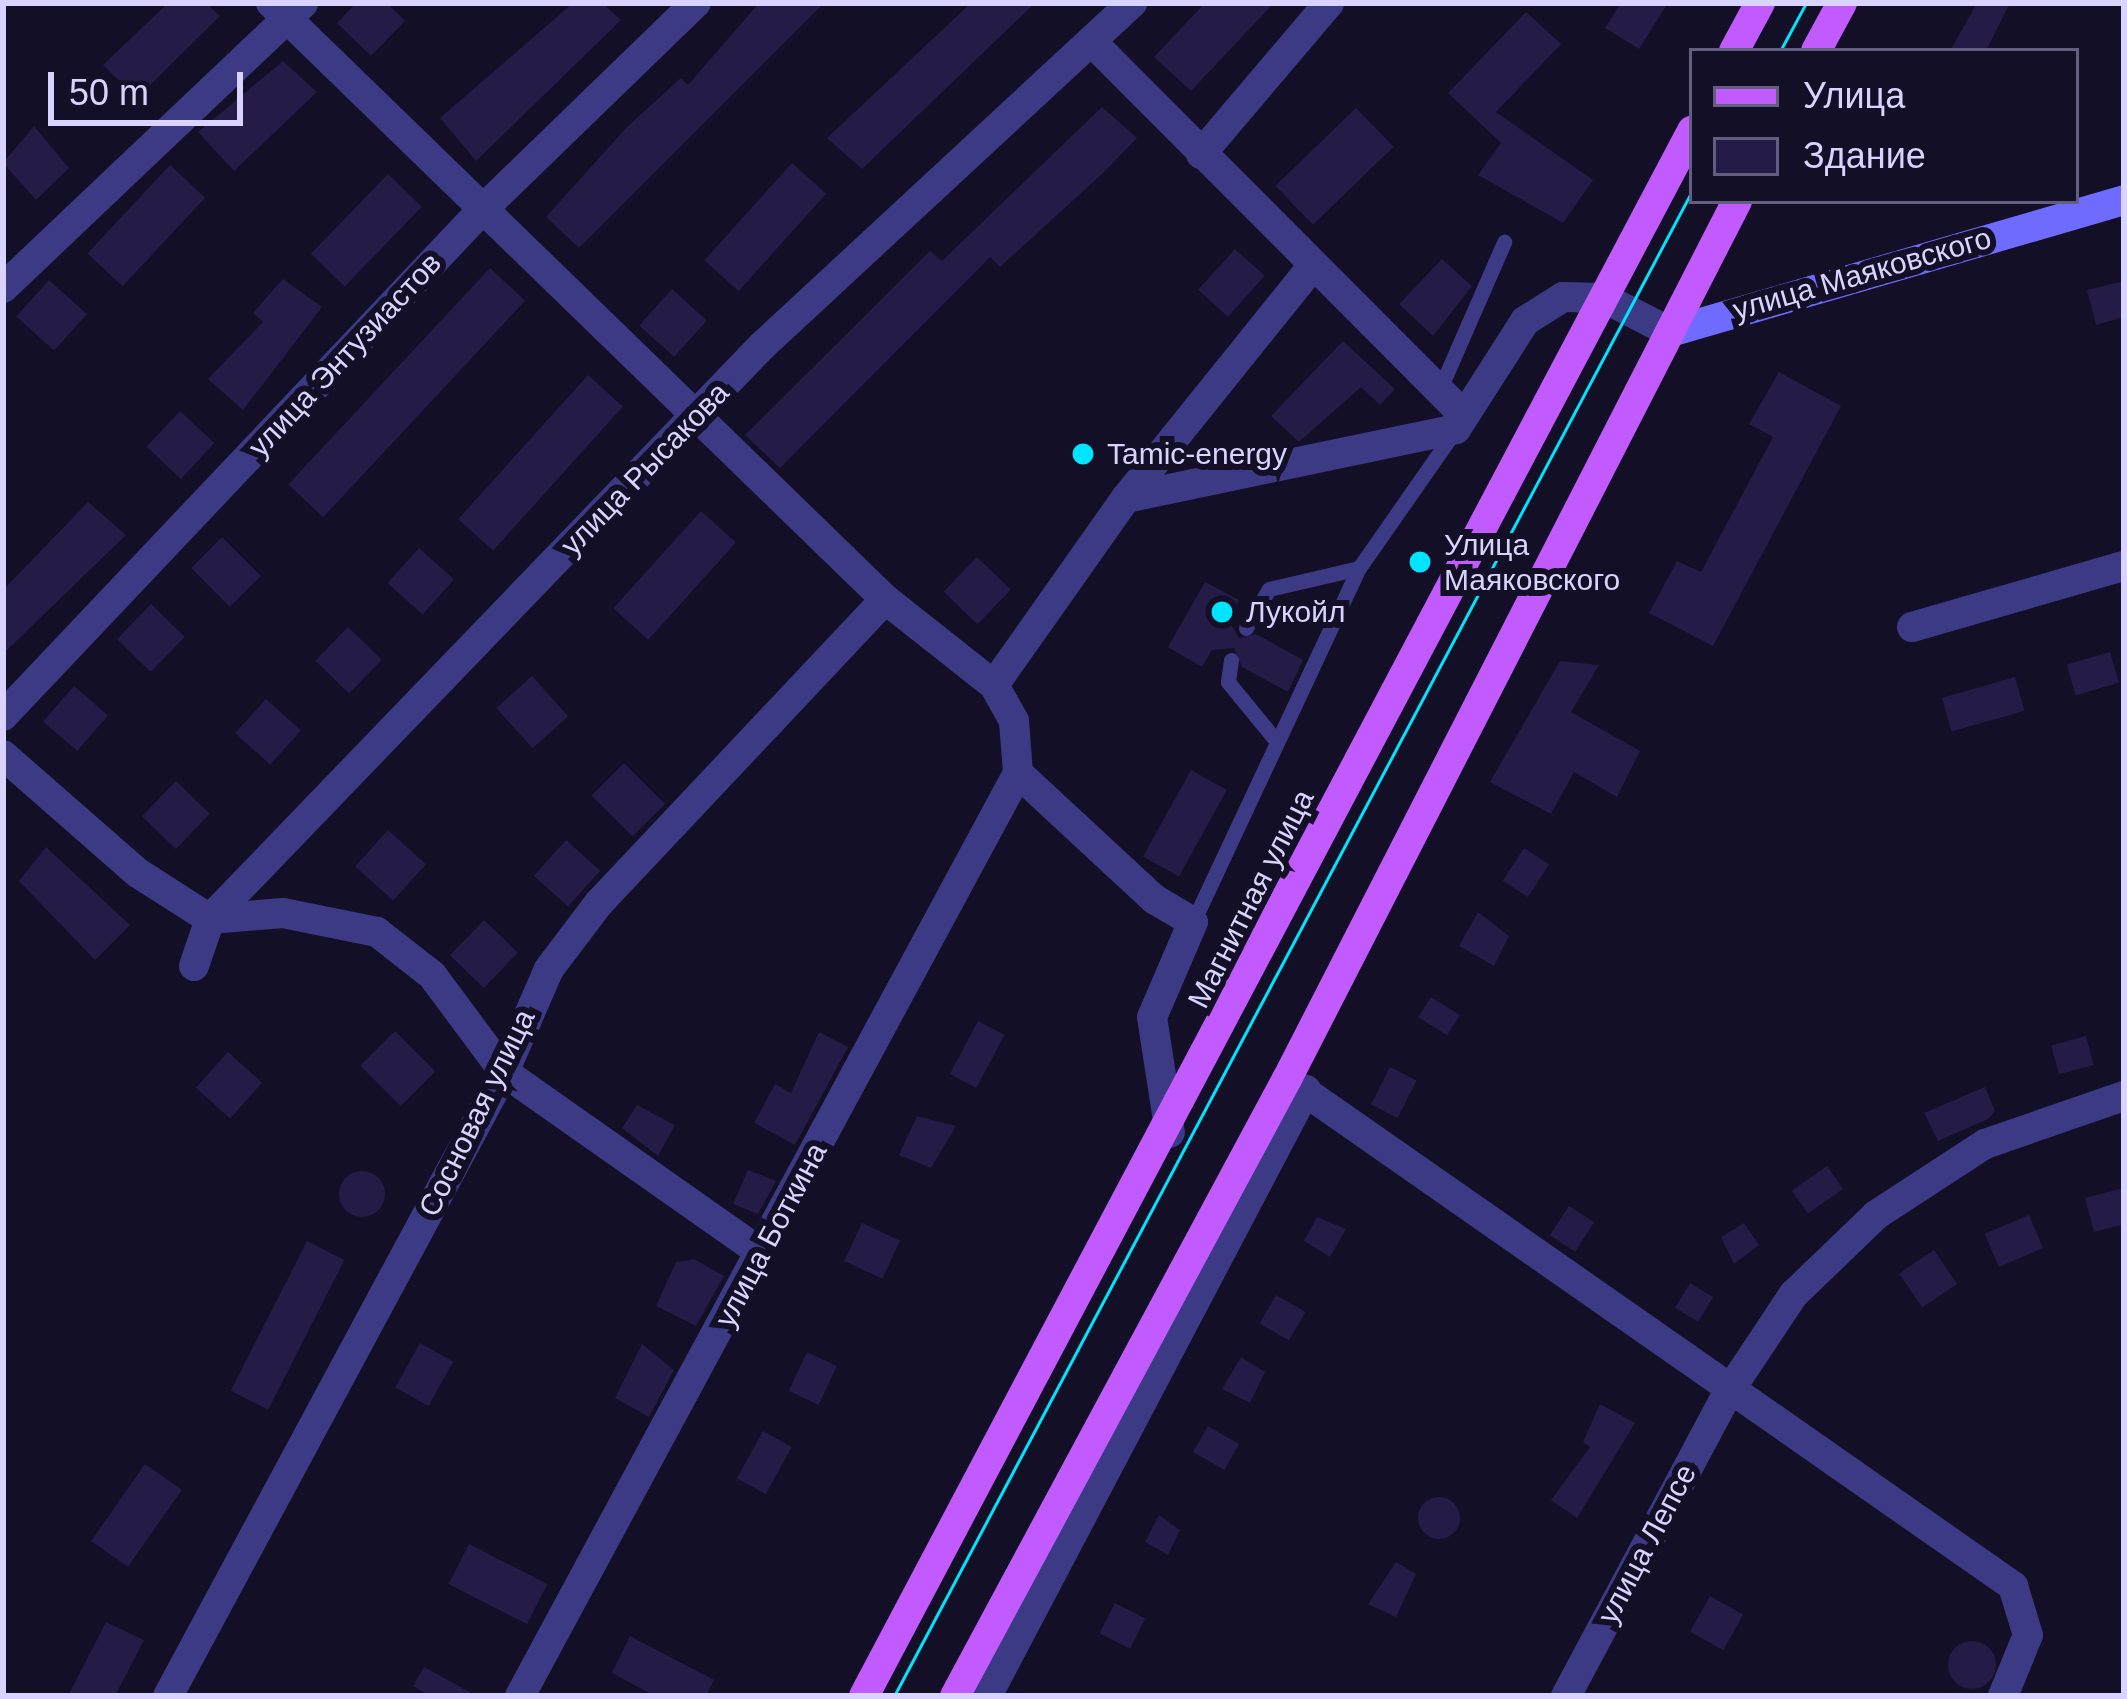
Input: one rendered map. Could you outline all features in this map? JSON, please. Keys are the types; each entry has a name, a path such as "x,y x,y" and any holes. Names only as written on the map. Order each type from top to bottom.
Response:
{"main road":[{"path":"1736,48 1760,3"},
{"path":"1818,48 1842,3"},
{"name":"Магнитная улица","path":"865,1696 1170,1133 1689,137"},
{"name":"улица Маяковского","path":"1670,332 2124,200"},
{"path":"955,1696 1296,1084 1735,204"}],"street":[{"name":"улица Энтузиастов","path":"3,716 481,211 696,3"},
{"name":"улица Рысакова","path":"194,966 210,920 870,237 1094,44 1132,3"},
{"path":"1201,154 1329,3"},
{"path":"3,289 287,8 481,211 885,599 994,685 1014,721 1018,773 1154,899 1193,922 1152,1017 1170,1133"},
{"path":"1094,44 1311,268 1439,391 1459,422"},
{"path":"994,685 1126,498 1311,268"},
{"path":"1126,498 1459,422 1525,321 1563,297 1604,298 1670,332"},
{"path":"1912,627 2124,566"},
{"name":"Сосновая улица","path":"169,1696 504,1072 549,969 599,903 885,599"},
{"path":"3,755 138,873 210,920 283,913 377,932 432,975 504,1072 762,1252"},
{"name":"улица Боткина","path":"520,1696 1018,773"},
{"path":"987,1696 1296,1084 1728,1393 1995,1571 2028,1617 2003,1696"},
{"name":"улица Лепсе","path":"1566,1696 1728,1393 1793,1295 1876,1215 1984,1144 2124,1096"}],"lane":[{"path":"1439,391 1504,242"},
{"path":"1193,922 1273,737 1360,568 1459,422"},
{"path":"1246,628 1269,589 1360,568"},
{"path":"1231,660 1228,682 1273,737"}],"building":[{"path":"168,3 206,3 220,16 137,98 103,65"},
{"path":"356,3 387,3 405,21 371,56 337,23"},
{"path":"573,3 602,3 621,20 476,161 440,118"},
{"path":"759,3 824,3 579,248 546,217 627,127 681,78 688,85"},
{"path":"971,3 1035,3 862,169 827,138"},
{"path":"1205,3 1274,3 1191,91 1154,57"},
{"path":"1621,3 1668,3 1639,49 1605,28"},
{"path":"1977,3 2010,3 1988,48 1952,48"},
{"path":"1526,12 1561,44 1496,112 1593,180 1563,223 1478,175 1501,143 1448,93"},
{"path":"283,61 317,92 234,171 198,132"},
{"path":"1102,107 1137,138 1103,173 1000,267 990,257 780,468 745,435 930,251 942,261"},
{"path":"1356,108 1394,147 1313,225 1275,186"},
{"path":"34,126 69,168 36,200 3,163"},
{"path":"792,163 826,194 739,291 704,260"},
{"path":"170,165 205,198 123,286 87,253"},
{"path":"388,174 422,207 345,286 311,254"},
{"path":"1235,249 1265,276 1228,317 1198,290"},
{"path":"1442,259 1472,286 1433,336 1399,304"},
{"path":"490,268 525,301 323,517 288,484"},
{"path":"283,279 322,307 243,410 208,379 263,322 253,313"},
{"path":"49,280 87,314 54,351 16,316"},
{"path":"2124,281 2124,317 2096,325 2087,290"},
{"path":"672,289 707,320 674,357 639,325"},
{"path":"1343,341 1395,389 1380,405 1361,387 1299,442 1271,416"},
{"path":"1779,372 1841,406 1713,646 1649,613 1677,561 1701,572 1773,437 1749,424"},
{"path":"588,375 623,406 493,551 458,519"},
{"path":"180,411 214,443 181,479 147,447"},
{"path":"88,502 126,535 3,654 3,590"},
{"path":"701,511 736,542 648,640 613,608"},
{"path":"222,537 261,576 230,607 191,568"},
{"path":"419,548 454,579 422,614 388,583"},
{"path":"977,557 1011,590 977,624 944,592"},
{"path":"1205,582 1239,600 1228,619 1239,638 1256,634 1303,660 1288,692 1242,667 1234,648 1212,650 1202,667 1168,647"},
{"path":"151,604 185,637 151,672 117,639"},
{"path":"348,627 382,660 349,693 315,661"},
{"path":"2110,652 2119,683 2076,695 2067,664"},
{"path":"1560,661 1599,665 1571,712 1640,751 1617,797 1574,772 1551,814 1490,782"},
{"path":"532,676 568,716 532,748 496,708"},
{"path":"2015,677 2025,711 1952,732 1942,698"},
{"path":"74,686 108,716 77,751 43,721"},
{"path":"266,699 301,730 270,765 235,733"},
{"path":"624,763 665,804 632,837 591,796"},
{"path":"1191,770 1227,790 1179,876 1143,857"},
{"path":"176,781 210,814 176,849 142,816"},
{"path":"388,830 426,864 393,901 355,866"},
{"path":"566,840 600,871 568,906 534,876"},
{"path":"46,847 130,925 95,960 19,881"},
{"path":"1524,848 1549,864 1528,897 1503,881"},
{"path":"1478,912 1509,936 1494,966 1459,946"},
{"path":"484,920 518,953 484,988 450,955"},
{"path":"1431,997 1460,1015 1447,1035 1418,1017"},
{"path":"978,1021 1004,1035 976,1088 950,1074"},
{"path":"395,1031 435,1071 401,1106 360,1066"},
{"path":"819,1032 848,1047 795,1145 754,1123 775,1084 791,1093"},
{"path":"2086,1036 2094,1065 2059,1074 2051,1045"},
{"path":"228,1052 262,1083 230,1118 196,1088"},
{"path":"1390,1067 1417,1081 1398,1118 1371,1104"},
{"path":"1985,1087 1995,1111 1988,1119 1938,1141 1924,1113"},
{"path":"637,1105 675,1125 658,1156 622,1128"},
{"path":"917,1116 956,1126 931,1168 899,1155"},
{"path":"1827,1166 1843,1189 1808,1214 1792,1191"},
{"path":"748,1170 776,1181 758,1214 733,1204"},
{"path":"362,1171 379,1177 385,1194 379,1211 362,1217 345,1211 339,1194 345,1177"},
{"path":"2124,1188 2124,1224 2094,1232 2085,1198"},
{"path":"1569,1206 1594,1222 1575,1252 1550,1235"},
{"path":"2029,1215 2043,1248 1999,1267 1985,1234"},
{"path":"1317,1217 1346,1229 1330,1257 1304,1241"},
{"path":"862,1223 900,1241 882,1279 844,1261"},
{"path":"1744,1223 1759,1245 1734,1264 1721,1237"},
{"path":"307,1241 344,1260 268,1410 231,1391"},
{"path":"1934,1250 1957,1284 1922,1307 1899,1273"},
{"path":"694,1259 724,1276 696,1326 656,1306 676,1262"},
{"path":"1690,1283 1713,1297 1698,1322 1675,1308"},
{"path":"1276,1295 1305,1312 1289,1341 1260,1324"},
{"path":"420,1343 453,1361 429,1406 395,1388"},
{"path":"642,1344 674,1370 649,1417 615,1398"},
{"path":"807,1352 837,1366 819,1405 789,1391"},
{"path":"1241,1357 1265,1372 1250,1403 1222,1389"},
{"path":"1600,1404 1635,1423 1577,1518 1551,1500 1590,1447 1583,1442"},
{"path":"1208,1426 1239,1444 1224,1470 1193,1452"},
{"path":"763,1431 792,1447 766,1494 737,1478"},
{"path":"145,1464 182,1490 128,1567 91,1541"},
{"path":"1439,1497 1454,1503 1460,1518 1454,1533 1439,1539 1424,1533 1418,1518 1424,1503"},
{"path":"1159,1515 1180,1530 1168,1555 1145,1542"},
{"path":"469,1544 547,1584 527,1624 449,1584"},
{"path":"1396,1562 1416,1574 1396,1617 1368,1604"},
{"path":"1710,1596 1743,1614 1723,1650 1690,1632"},
{"path":"1115,1603 1145,1618 1130,1649 1100,1633"},
{"path":"106,1622 144,1640 115,1696 68,1696"},
{"path":"630,1636 714,1680 706,1696 655,1696 612,1673"},
{"path":"1972,1641 1989,1648 1996,1665 1989,1682 1972,1689 1955,1682 1948,1665 1955,1648"},
{"path":"424,1667 477,1696 429,1696 413,1686"}],"tram line":[{"path":"1782,48 1806,3"},
{"path":"894,1696 1689,197"}],"place":[{"name":"Tamic-energy","path":"1083,454"},
{"name":"Улица Маяковского","path":"1420,562"},
{"name":"Лукойл","path":"1222,612"}]}
